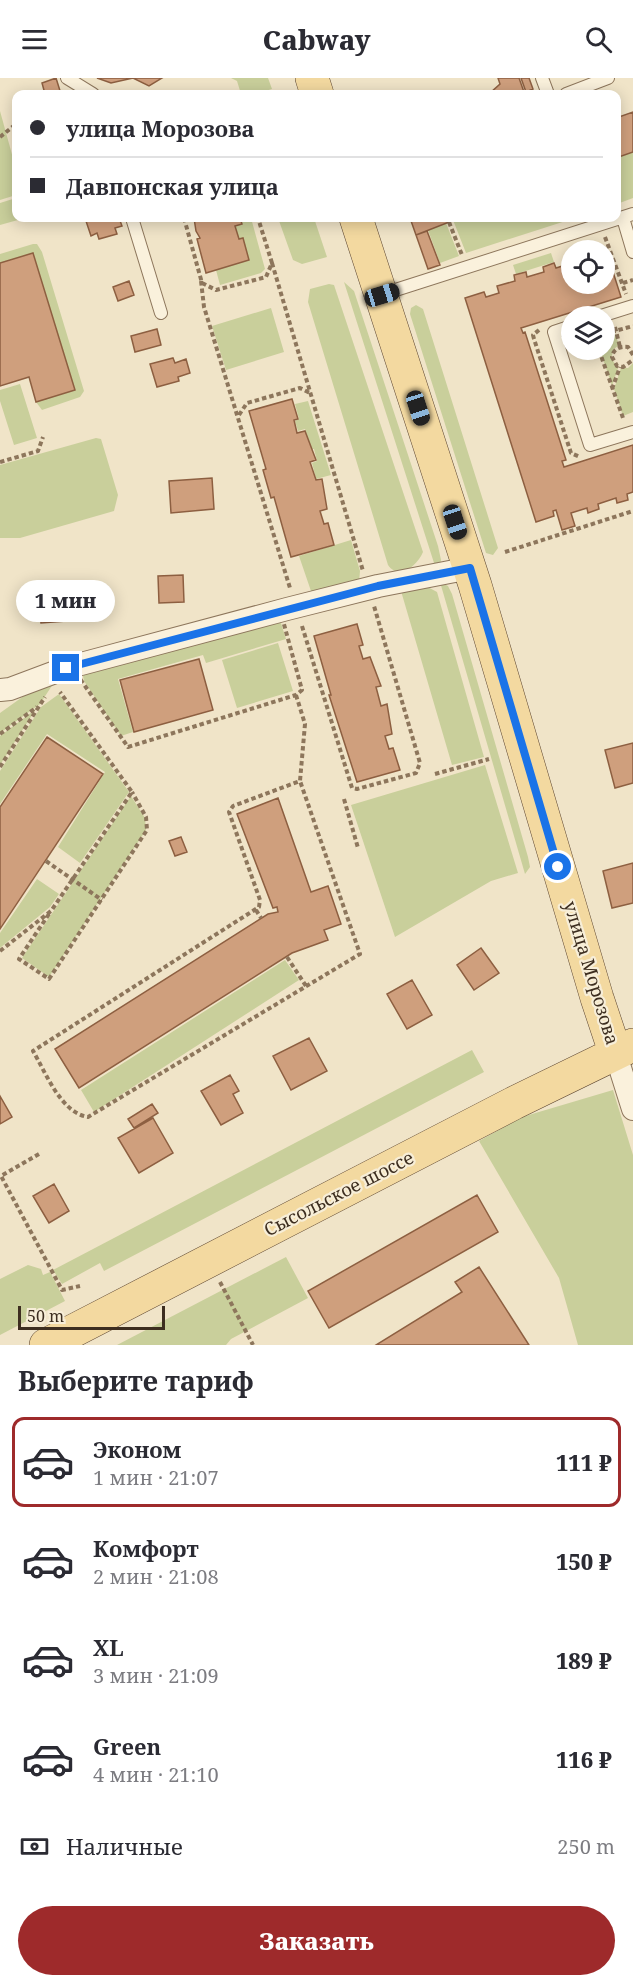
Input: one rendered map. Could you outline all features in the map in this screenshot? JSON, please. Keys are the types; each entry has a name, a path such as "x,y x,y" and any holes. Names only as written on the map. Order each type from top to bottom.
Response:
{"main road":[{"name":"улица Морозова","path":"357,222 470,568 597,998 624,1048"},
{"name":"Сысольское шоссе","path":"46,1345 624,1048"}],"street":[{"path":"0,690 54,683 296,607 470,568"},
{"name":"улица Морозова","path":"624,1048 633,1109"}],"lane":[{"path":"67,78 86,90"},
{"path":"576,90 608,78"},
{"path":"628,216 633,252"},
{"path":"133,222 161,313"},
{"path":"382,295 609,222"},
{"path":"615,310 629,303"},
{"path":"561,330 554,332 561,354"},
{"path":"563,360 590,445 633,432"}],"path":[{"path":"0,137 12,127"},
{"path":"185,222 201,280 204,307 352,788 357,789 416,772 420,763 259,222"},
{"path":"449,222 467,267"},
{"path":"600,236 608,239 629,303"},
{"path":"201,280 216,290 266,277 272,264"},
{"path":"623,283 633,280"},
{"path":"620,346 616,331 633,326"},
{"path":"620,367 612,357 614,351 620,346 628,347 633,355"},
{"path":"602,360 621,418 627,416"},
{"path":"620,367 627,367 633,360"},
{"path":"612,389 620,367"},
{"path":"239,416 241,409 247,403 300,388 310,393"},
{"path":"0,462 38,451 43,436"},
{"path":"505,552 633,511"},
{"path":"282,617 302,684 302,690 296,695 128,747 78,676 80,671 282,617"},
{"path":"0,767 54,683"},
{"path":"0,734 40,705 54,683"},
{"path":"54,683 132,792 146,817 147,830 49,979 19,959 132,792"},
{"path":"296,695 305,724 300,781 360,954 88,1117 80,1116 67,1106 33,1052 259,908 260,900 229,812 233,806 300,781"},
{"path":"435,774 489,759"},
{"path":"344,799 358,848"},
{"path":"46,861 102,900"},
{"path":"256,910 261,918"},
{"path":"0,951 51,911"},
{"path":"286,957 306,986"},
{"path":"39,1154 1,1176 62,1290 80,1286"},
{"path":"218,1280 253,1345"}],"green space":[{"path":"231,78 268,78 272,89 240,90 237,81"},
{"path":"0,111 12,154 12,196 0,200"},
{"path":"633,152 633,198 621,202 621,156"},
{"path":"12,199 12,222 0,225 0,203"},
{"path":"241,222 252,222 265,269 261,273 220,285 216,270 249,260 243,239 239,239 235,226 242,224"},
{"path":"279,222 315,222 327,257 302,264 293,260"},
{"path":"454,222 563,222 466,253"},
{"path":"446,223 459,256 440,263 428,230"},
{"path":"37,244 42,252 84,391 80,397 42,410 36,402 75,390 0,263 0,254"},
{"path":"551,253 554,262 516,274 513,265"},
{"path":"344,282 354,291 438,546 440,565 435,566"},
{"path":"329,284 334,285 423,552 417,562 402,572 392,570 388,565 308,302 310,289"},
{"path":"416,305 423,309 498,548 493,555 486,553 410,314 411,308"},
{"path":"271,308 284,352 226,370 212,326"},
{"path":"615,333 619,345 615,348"},
{"path":"603,360 612,360 618,368 612,386"},
{"path":"633,363 633,412 623,416 614,389 621,368 628,368"},
{"path":"20,384 37,438 14,445 0,401 0,390"},
{"path":"308,401 331,475 316,479 312,463 317,461 314,449 311,449 305,429 298,431 295,421 299,419 295,404"},
{"path":"96,438 101,439 118,495 114,511 20,538 0,538 0,465"},
{"path":"351,540 360,571 359,582 312,594 299,556"},
{"path":"440,582 448,586 452,594 528,857 530,867 525,874"},
{"path":"424,585 437,592 484,757 452,765 401,591"},
{"path":"280,620 286,639 206,663 203,655 118,679 133,732 121,736 84,681 83,676 87,672"},
{"path":"278,643 293,691 237,708 222,660"},
{"path":"49,678 53,684 40,704 0,733 0,713"},
{"path":"59,694 129,792 80,863 58,847 105,772 47,734 0,804 0,771 41,707"},
{"path":"36,709 0,765 0,736"},
{"path":"485,765 518,873 491,881 395,937 351,805"},
{"path":"131,796 145,818 146,830 49,977 22,958"},
{"path":"37,879 59,894 50,907 0,948 0,933"},
{"path":"285,960 299,980 94,1112 81,1090"},
{"path":"472,1050 484,1072 104,1271 100,1263 62,1284 53,1270"},
{"path":"613,1090 633,1155 633,1345 578,1345 559,1278 479,1141 522,1117"},
{"path":"286,1257 308,1298 231,1339 226,1345 117,1345"},
{"path":"28,1265 41,1269 43,1275 50,1272 65,1301 0,1335 0,1279"}],"building":[{"path":"56,78 60,90 44,90 42,83"},
{"path":"97,78 133,78 111,83"},
{"path":"133,78 162,78 149,86"},
{"path":"498,78 519,78 523,90 493,90 500,84"},
{"path":"521,78 529,78 533,89 525,90"},
{"path":"633,112 633,152 621,156 621,116"},
{"path":"86,222 120,222 122,226 115,228 117,234 99,239 97,233 91,236"},
{"path":"195,222 241,222 242,224 235,226 239,239 243,238 249,260 206,273 197,239 200,238"},
{"path":"411,222 449,222 416,235"},
{"path":"427,231 440,265 428,269 416,235"},
{"path":"33,253 75,390 36,402 29,377 0,386 0,263"},
{"path":"554,263 556,268 561,266 561,294 615,294 615,278 621,297 592,306 561,306 561,316 521,328 523,333 525,332 566,460 562,461 564,467 633,445 633,492 627,494 628,500 617,503 616,498 598,504 599,509 588,513 587,508 571,513 575,526 562,530 556,510 553,511 554,516 536,522 465,298 484,292 486,297 499,293 497,286 515,281 514,275 526,272 527,277 544,272 543,267"},
{"path":"129,281 134,295 118,301 113,287"},
{"path":"157,329 161,345 135,352 131,336"},
{"path":"173,358 175,363 186,359 190,373 178,377 179,381 157,387 150,364"},
{"path":"292,399 298,419 294,420 297,433 305,431 316,460 310,462 316,480 322,479 327,509 320,511 324,524 328,523 334,545 291,557 274,497 271,498 263,470 266,469 249,411"},
{"path":"212,478 214,509 171,513 169,481"},
{"path":"183,575 184,602 159,603 158,576"},
{"path":"64,588 66,621 41,623 38,590"},
{"path":"357,624 363,645 359,646 363,659 370,657 381,686 376,687 381,706 387,704 392,734 385,736 389,749 393,748 400,770 357,782 329,695 331,695 314,636"},
{"path":"199,659 213,710 134,732 120,680"},
{"path":"47,737 103,774 0,929 0,807"},
{"path":"633,743 633,783 615,788 605,750"},
{"path":"278,798 311,892 328,886 341,924 324,930 328,940 292,953 79,1088 55,1049 268,914 278,912 277,907 273,908 237,814"},
{"path":"181,837 187,852 175,856 169,841"},
{"path":"633,863 633,903 612,908 603,871"},
{"path":"481,948 499,973 474,990 457,965"},
{"path":"412,980 432,1015 407,1029 387,994"},
{"path":"309,1038 327,1071 291,1090 273,1056"},
{"path":"230,1075 239,1091 233,1094 243,1113 221,1125 201,1091"},
{"path":"0,1096 12,1117 0,1124"},
{"path":"152,1104 158,1113 134,1128 128,1119"},
{"path":"153,1118 173,1153 139,1173 118,1138"},
{"path":"54,1184 69,1211 49,1223 33,1196"},
{"path":"477,1195 498,1232 329,1328 308,1291"},
{"path":"479,1267 529,1345 376,1345 462,1292 455,1282"}],"route":[{"path":"66,668 378,586 470,568 558,867"}]}
